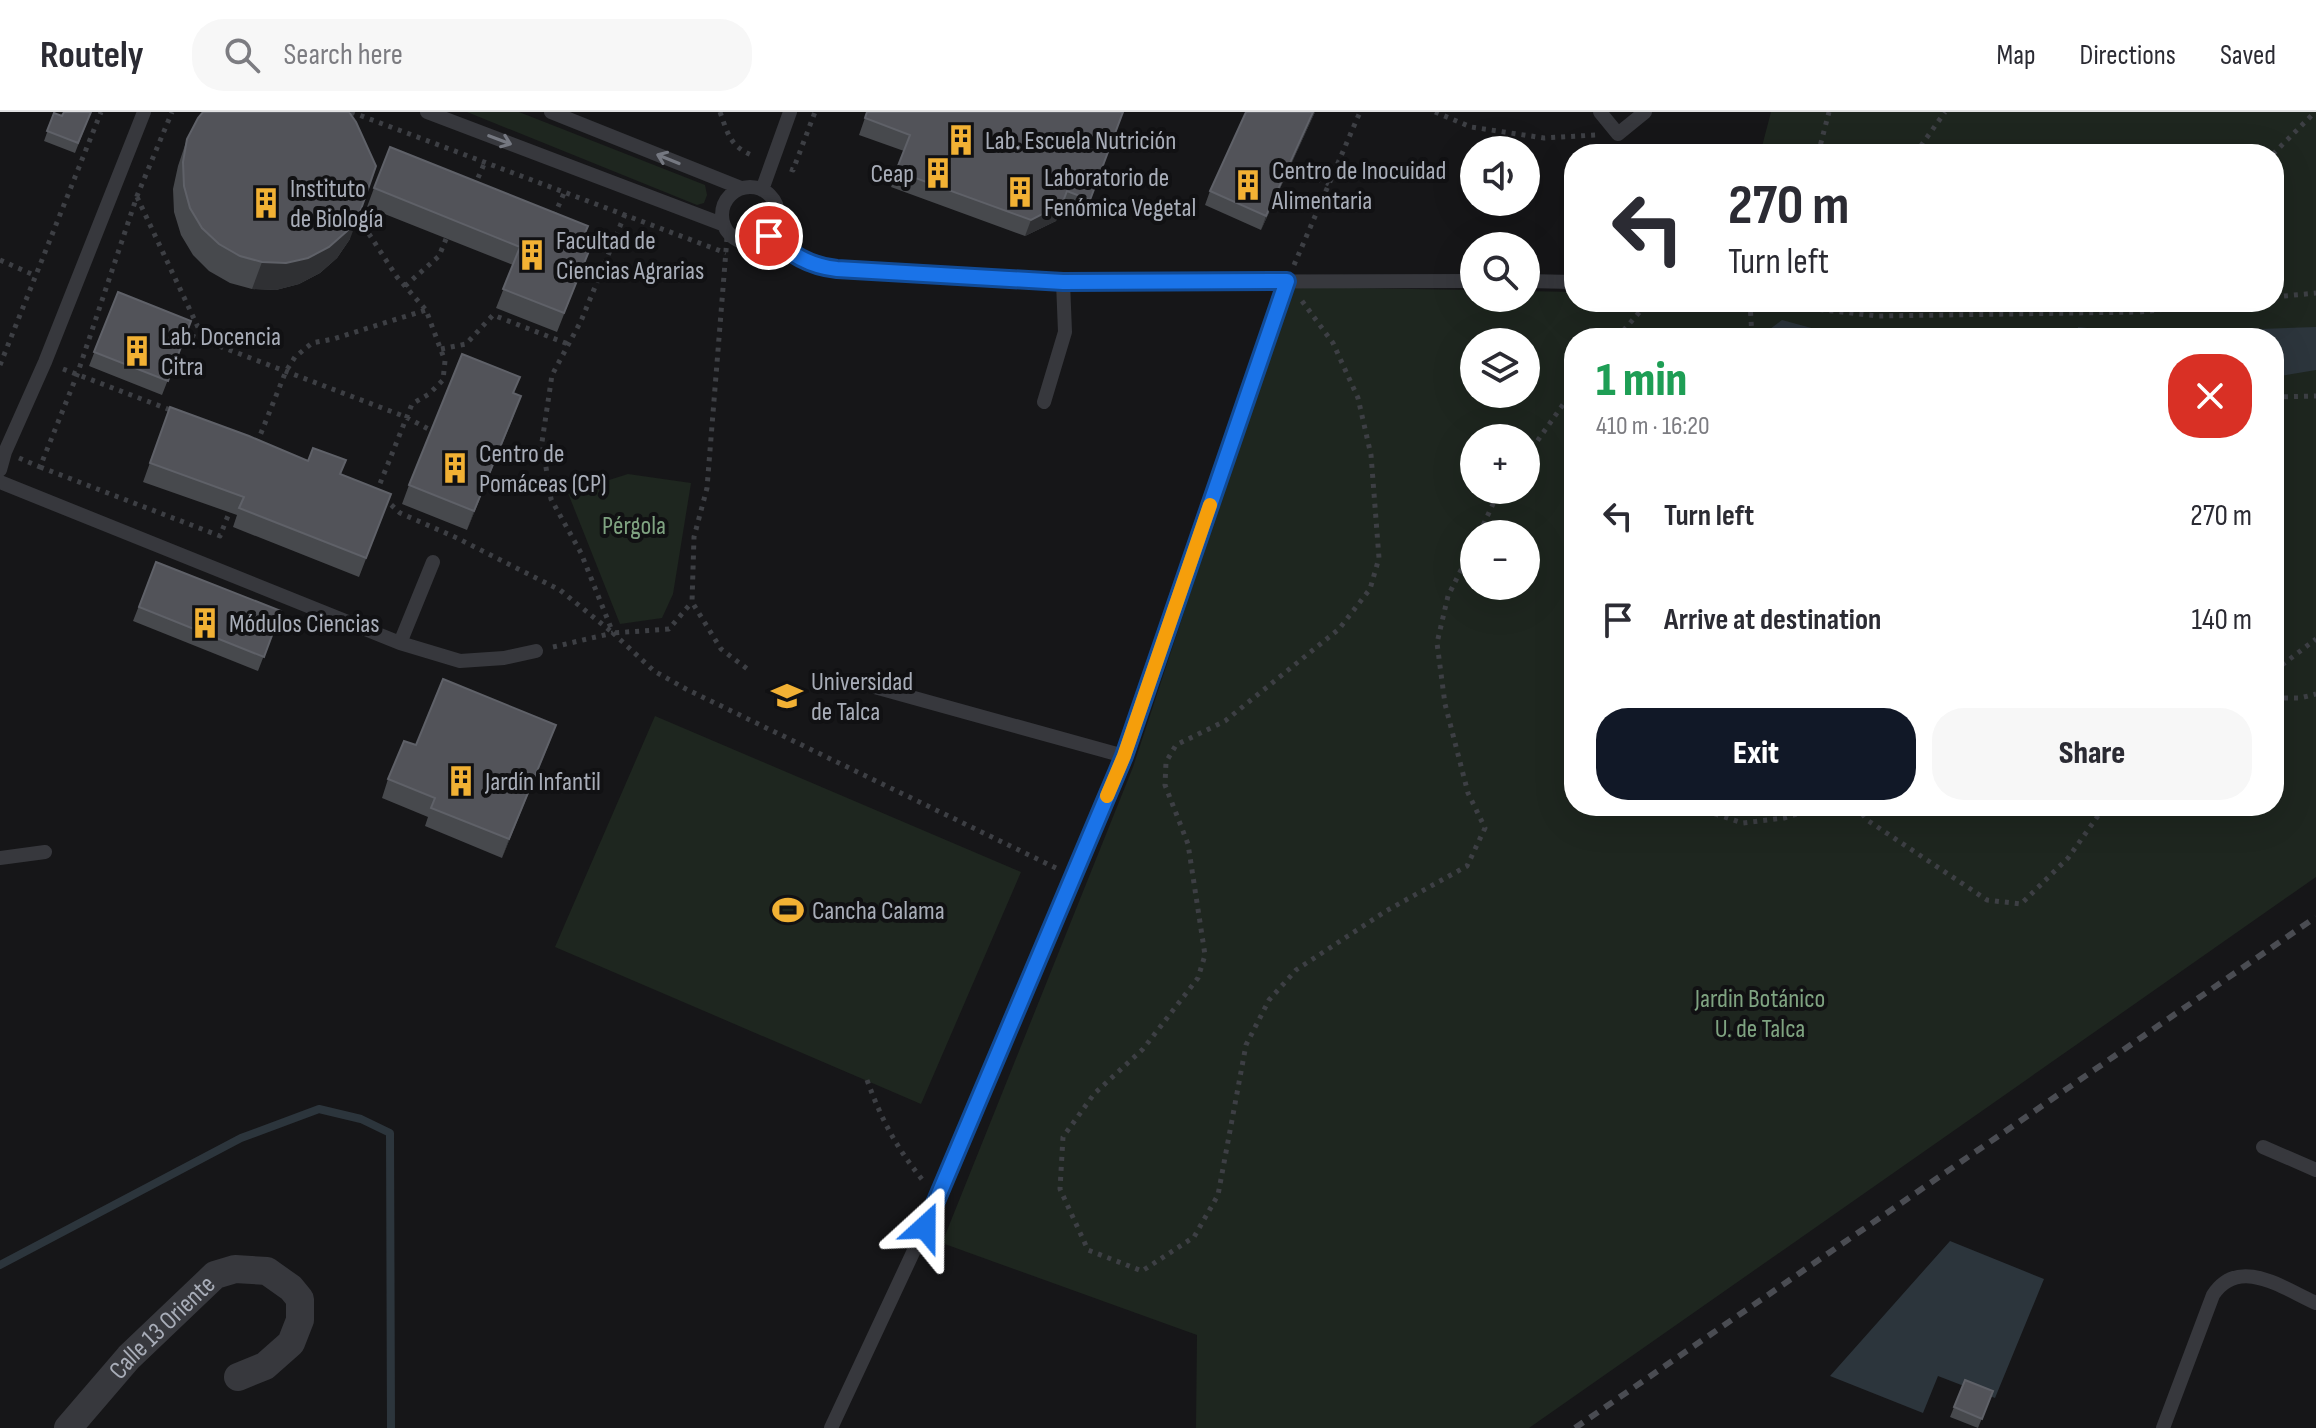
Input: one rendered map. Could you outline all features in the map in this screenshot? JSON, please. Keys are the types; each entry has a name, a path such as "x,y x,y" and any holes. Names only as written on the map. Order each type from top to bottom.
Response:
{"street":[{"name":"Calle 13 Oriente","path":"68,1428 129,1357 215,1275 235,1269 267,1271 291,1288 300,1299 300,1320 291,1343 265,1366 238,1377"}],"lane":[{"path":"0,470 144,112"},
{"path":"427,112 725,229 736,240 748,244 769,236 776,227 777,206 762,190 741,188 724,203 721,213 725,229"},
{"path":"551,112 741,188"},
{"path":"762,190 790,112"},
{"path":"1600,112 1618,134 1645,112"},
{"path":"769,236 792,255 818,267 1063,282 1460,281"},
{"path":"831,1428 938,1199 1124,756 1287,281"},
{"path":"1540,281 1564,282"},
{"path":"1044,402 1065,332 1063,282"},
{"path":"0,482 400,643 460,661 504,658 536,651"},
{"path":"400,643 433,562"},
{"path":"871,686 1124,756"},
{"path":"0,858 45,852"},
{"path":"2263,1147 2316,1170"},
{"path":"2163,1428 2213,1295 2219,1287 2236,1277 2253,1276 2316,1303"}],"path":[{"path":"0,365 101,112"},
{"path":"40,467 77,375 137,196 172,112"},
{"path":"351,112 726,253"},
{"path":"1360,112 1287,281 1325,330 1358,398 1371,455 1379,558 1370,589 1339,629 1225,721 1176,745 1166,762 1165,785 1188,844 1205,955 1198,978 1143,1049 1094,1094 1063,1137 1060,1189 1088,1250 1142,1271 1194,1237 1218,1195 1246,1045 1269,1000 1296,970 1386,911 1467,866 1485,828 1468,793 1445,704 1437,643 1448,596 1460,572"},
{"path":"1435,112 1471,127 1544,138 1618,134"},
{"path":"1821,144 1829,112"},
{"path":"1922,144 1945,112"},
{"path":"2283,144 2315,112"},
{"path":"469,200 485,162"},
{"path":"1290,166 1329,184"},
{"path":"553,218 565,191"},
{"path":"137,196 204,340"},
{"path":"613,633 581,553 551,499 542,442 552,375 581,321 625,214"},
{"path":"358,217 405,286 426,310 445,361 443,380 429,394 412,404 377,491"},
{"path":"725,229 726,253 707,488 694,537 692,602 721,649 750,671"},
{"path":"405,286 439,256 446,239"},
{"path":"0,260 36,276"},
{"path":"2284,296 2316,293"},
{"path":"252,455 286,371 295,357 312,343 426,310"},
{"path":"1626,328 1639,312"},
{"path":"1841,312 1878,316 2139,312"},
{"path":"441,349 466,344 493,315 568,344"},
{"path":"175,329 406,417 432,431"},
{"path":"45,362 174,411"},
{"path":"2284,397 2316,396"},
{"path":"1540,437 1564,403"},
{"path":"244,436 271,447"},
{"path":"5,452 220,536 236,496"},
{"path":"364,485 377,491 400,513 560,590 654,671 686,689 1073,876"},
{"path":"536,651 613,633 669,629 692,602"},
{"path":"2284,663 2316,639"},
{"path":"2284,698 2316,694"},
{"path":"1721,816 1743,823 1790,816"},
{"path":"1864,816 1987,900 2021,904 2068,858 2098,816"},
{"path":"867,1080 881,1117 904,1159 938,1199"}],"green space":[{"path":"467,112 519,112 705,185 707,195 704,203 697,205"},
{"name":"Jardin Botánico U. de Talca","path":"1771,112 2316,112 2316,877 1529,1428 1196,1428 1197,1335 942,1243 1133,767 1291,287 1460,290 1460,312 1540,312 1540,291 1564,292 1564,312 2284,312 2284,144 1763,144"},
{"name":"Pérgola","path":"628,474 691,483 673,594 662,618 620,624 568,493"},
{"name":"Cancha Calama","path":"655,716 1021,872 921,1104 555,947"}],"shaded area":[{"path":"1782,320 1811,328 1771,328"},
{"path":"2316,327 2316,370 2284,375 2284,328"},
{"path":"1950,1241 2044,1279 1995,1398 1938,1376 1923,1413 1830,1376"}],"building":[{"path":"64,112 91,112 78,143 47,131 54,113 62,116"},
{"name":"Instituto de Biología","path":"203,112 349,112 376,166 360,212 347,231 329,247 308,258 286,263 262,262 240,256 219,244 202,228 190,208 184,186 183,162 187,139"},
{"path":"867,112 1123,112 1090,200 1067,191 1062,204 1031,220 896,171 910,135 865,118"},
{"name":"Centro de Inocuidad Alimentaria","path":"1246,112 1313,112 1266,216 1210,191"},
{"name":"Facultad de Ciencias Agrarias","path":"390,147 588,226 579,247 589,251 564,313 503,289 520,247 374,188"},
{"name":"Lab. Docencia Citra","path":"118,292 191,321 168,381 94,352"},
{"name":"Centro de Pomáceas (CP)","path":"462,354 520,377 513,393 521,396 474,511 409,485"},
{"path":"170,407 308,461 313,448 346,460 340,474 391,494 366,558 239,508 244,497 150,463"},
{"name":"Módulos Ciencias","path":"156,562 281,611 264,657 139,607"},
{"name":"Jardín Infantil","path":"443,679 556,725 509,839 431,808 435,798 388,779 404,741 416,745"},
{"path":"1965,1380 1993,1391 1982,1419 1954,1407"}],"waterway":[{"path":"0,1265 241,1138 319,1109 361,1119 390,1133 391,1428"}],"railway":[{"path":"1575,1428 2316,917"}],"slow traffic":[{"path":"1107,796 1124,756 1210,505"}],"place":[{"name":"Lab. Escuela Nutrición","path":"961,140"},
{"name":"Ceap","path":"938,173"},
{"name":"Centro de Inocuidad Alimentaria","path":"1248,185"},
{"name":"Laboratorio de Fenómica Vegetal","path":"1020,192"},
{"name":"Instituto de Biología","path":"266,203"},
{"name":"Facultad de Ciencias Agrarias","path":"532,255"},
{"name":"Lab. Docencia Citra","path":"137,351"},
{"name":"Centro de Pomáceas (CP)","path":"455,468"},
{"name":"Módulos Ciencias","path":"205,623"},
{"name":"Universidad de Talca","path":"787,696"},
{"name":"Jardín Infantil","path":"461,781"},
{"name":"Cancha Calama","path":"788,910"}],"route":[{"path":"769,236 792,255 818,267 837,269 1063,282 1287,281 1124,756 925,1227"}]}
